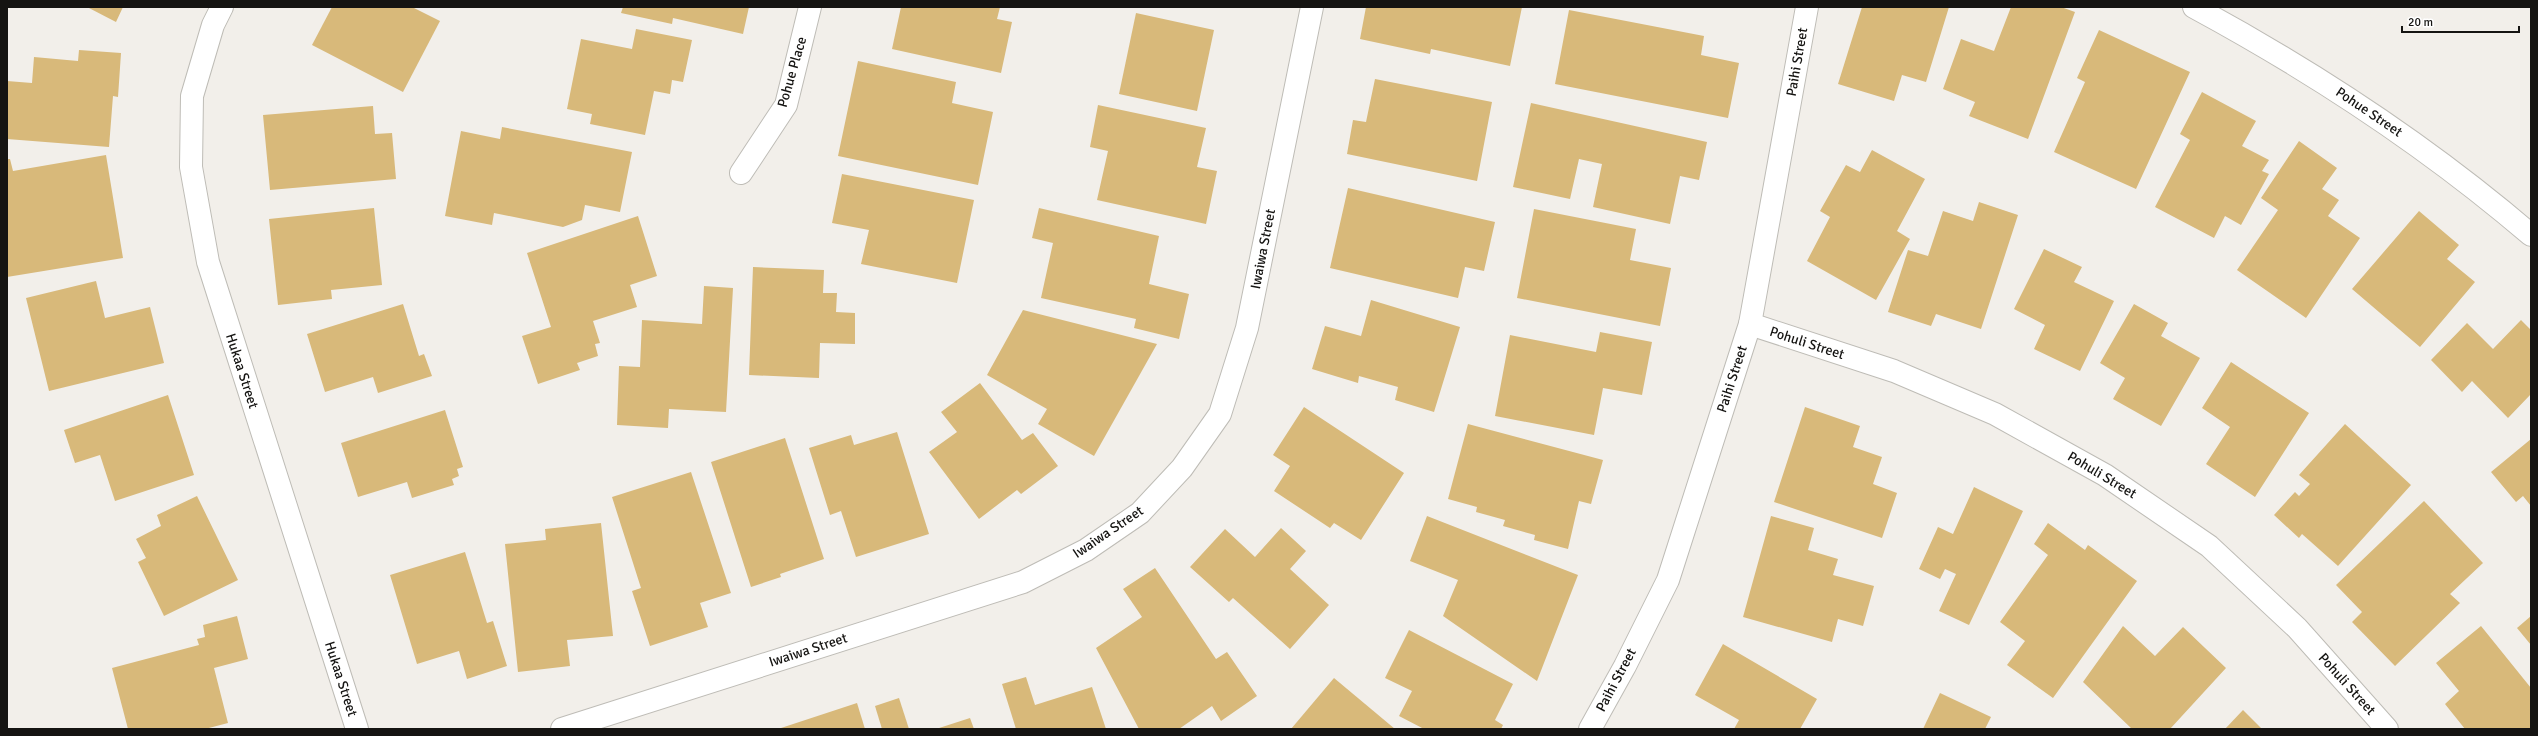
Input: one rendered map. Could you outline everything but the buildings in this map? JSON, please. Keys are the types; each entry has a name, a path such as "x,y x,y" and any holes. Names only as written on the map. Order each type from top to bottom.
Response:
{"street":[{"name":"Hukaa Street","path":"222,7 213,24 192,96 191,167 208,262 357,729"},
{"name":"Pohue Place","path":"741,173 786,105 810,7"},
{"name":"Iwaiwa Street","path":"562,729 1023,582 1086,550 1140,513 1182,468 1220,414 1248,328 1312,7"},
{"name":"Paihi Street","path":"1590,729 1625,666 1668,580 1750,324 1807,7"},
{"name":"Pohue Street","path":"2194,7 2266,46 2372,112 2482,193 2531,234"},
{"name":"Pohuli Street","path":"1750,324 1894,371 1995,414 2105,475 2209,546 2297,628 2387,729"}]}
